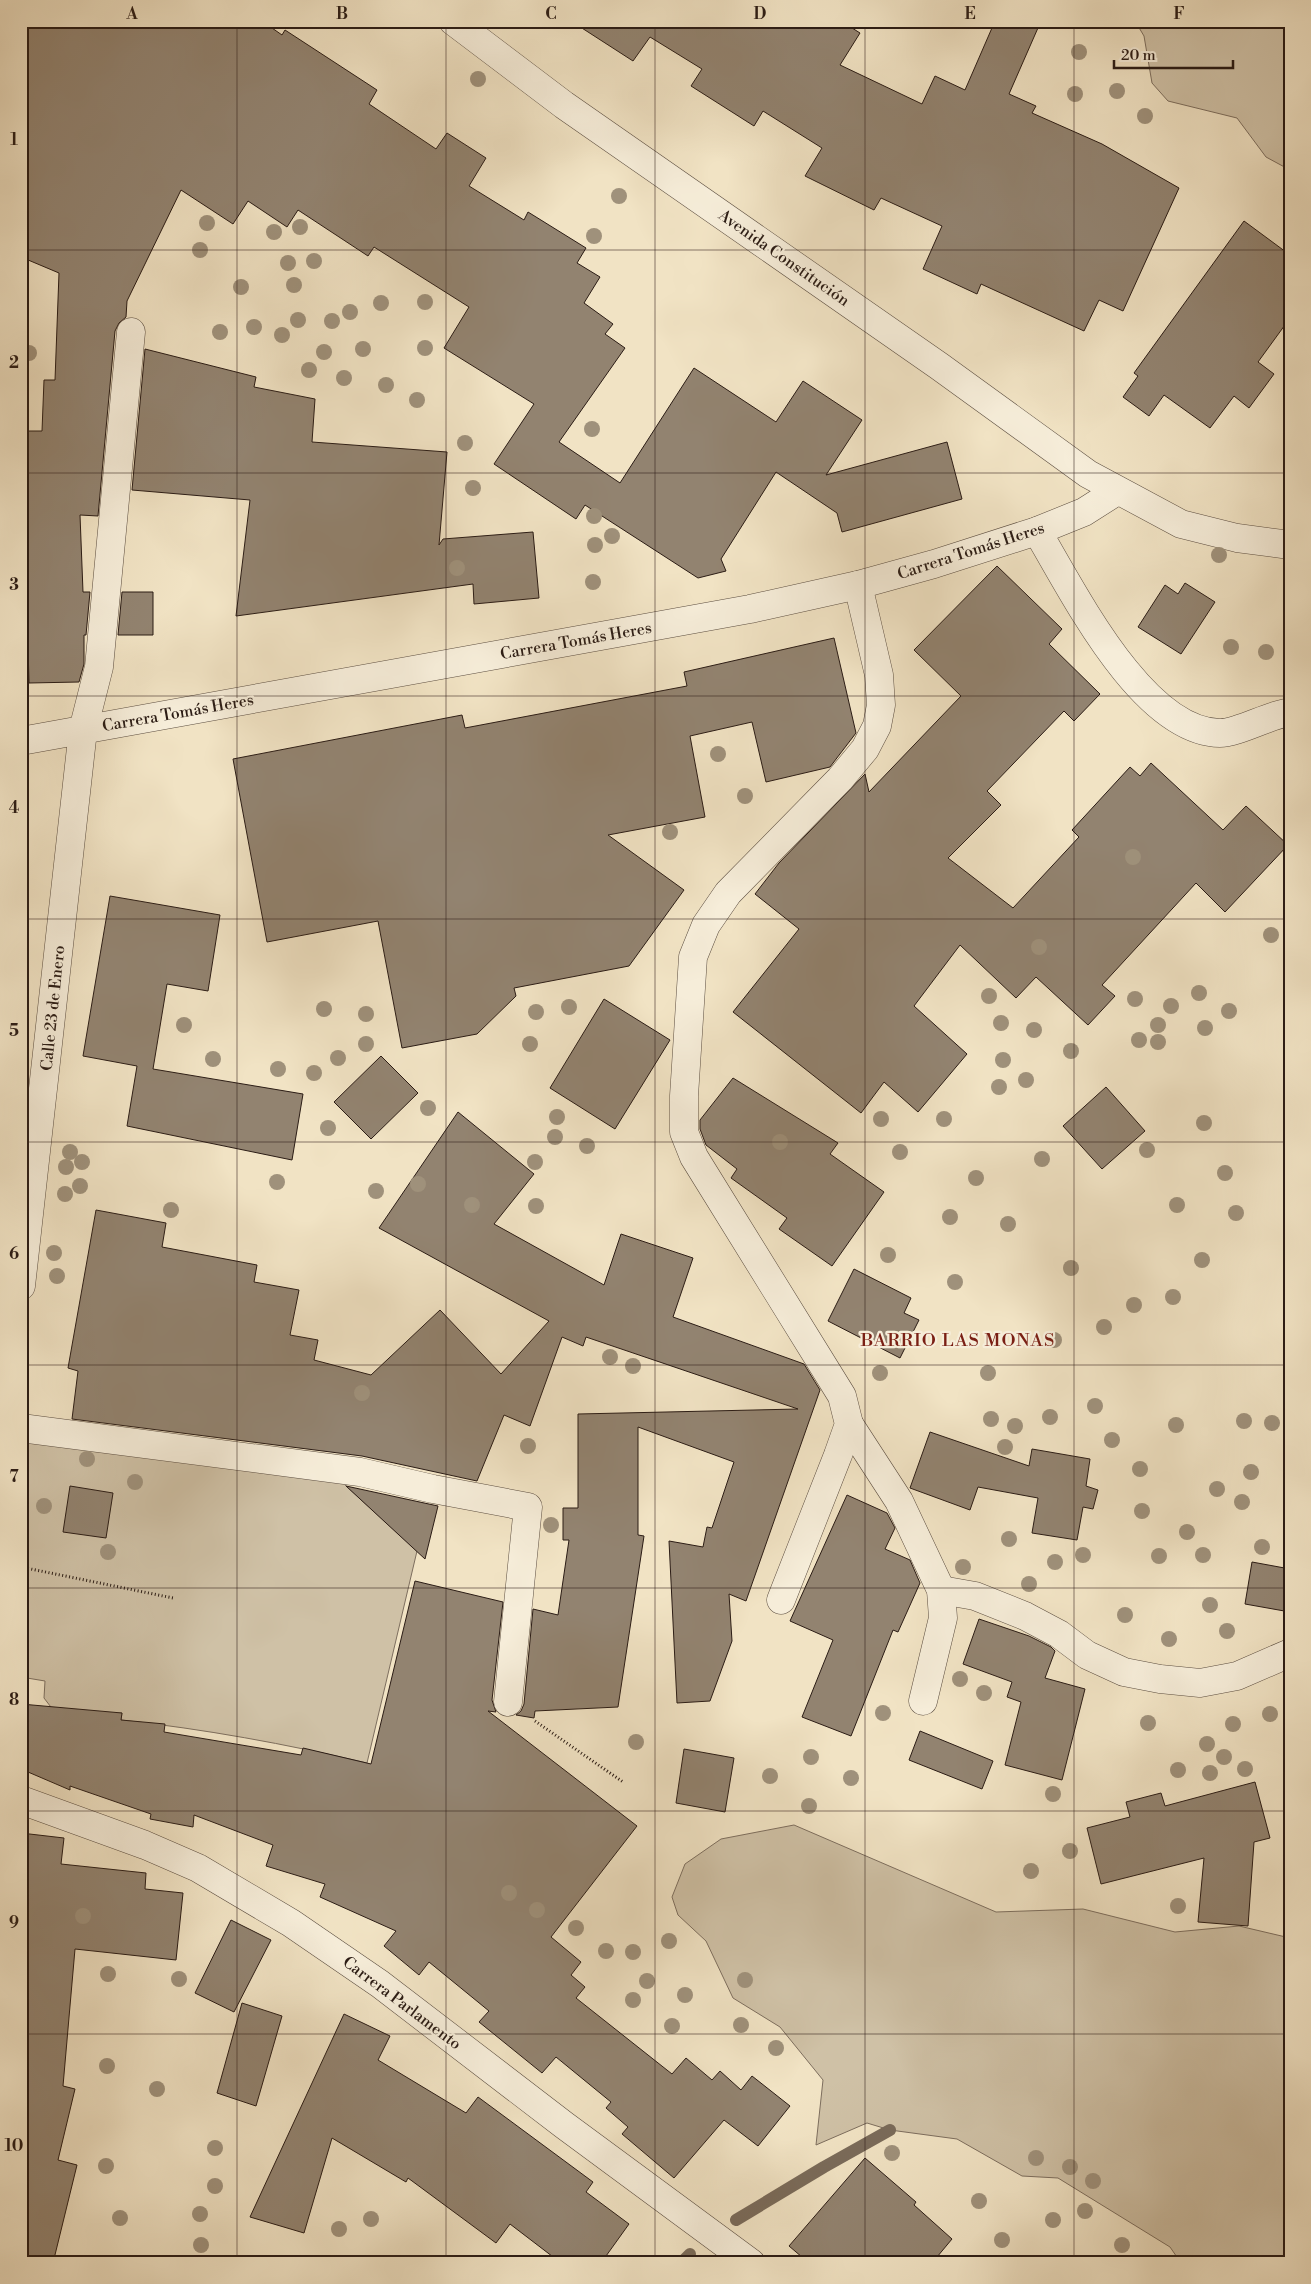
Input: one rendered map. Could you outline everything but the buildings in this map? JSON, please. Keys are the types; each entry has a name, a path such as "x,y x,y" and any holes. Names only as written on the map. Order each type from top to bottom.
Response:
{"street":[{"name":"Avenida Constitución","path":"453,21 564,105 939,366 1088,474 1181,524 1237,538 1290,545"},
{"name":"Calle 23 de Enero","path":"21,1286 83,730 99,667 131,332"},
{"name":"Carrera Tomás Heres","path":"21,741 750,609 858,586 1037,531 1084,512 1117,491"},
{"path":"1037,531 1114,658 1143,691 1169,712 1193,728 1222,733 1290,712"},
{"path":"858,586 879,675 881,705 876,726 865,749 840,779 728,894 706,925 693,957 684,1096 684,1132 694,1157 842,1396 849,1424 899,1501 941,1590 943,1618 923,1701"},
{"path":"782,1600 849,1424"},
{"path":"21,1428 360,1472 433,1489 528,1507 508,1702"},
{"path":"941,1590 975,1596 1025,1616 1059,1634 1088,1655 1124,1672 1160,1679 1200,1683 1237,1676 1290,1653"},
{"name":"Carrera Parlamento","path":"21,1800 145,1845 198,1868 291,1923 380,1984 564,2125 751,2263"}],"path":[{"path":"21,1567 173,1598"},
{"path":"508,1702 623,1782"}],"shaded area":[{"path":"1135,21 1290,21 1290,170 1266,157 1237,118 1168,101 1152,83 1144,36"},
{"path":"21,1428 347,1478 345,1485 417,1551 367,1763 245,1738 121,1720 122,1713 57,1715 44,1698 45,1681 21,1677"},
{"path":"794,1825 996,1912 1083,1909 1175,1932 1239,1926 1290,1938 1290,2263 1181,2263 1170,2247 1058,2178 1022,2176 957,2139 890,2130 867,2123 816,2145 823,2080 780,2027 733,1998 706,1941 678,1915 672,1897 685,1864 721,1839"}],"waterway":[{"path":"736,2220 890,2130"},
{"path":"681,2263 690,2254"}],"district":[{"name":"BARRIO LAS MONAS","path":"958,1340"}]}
